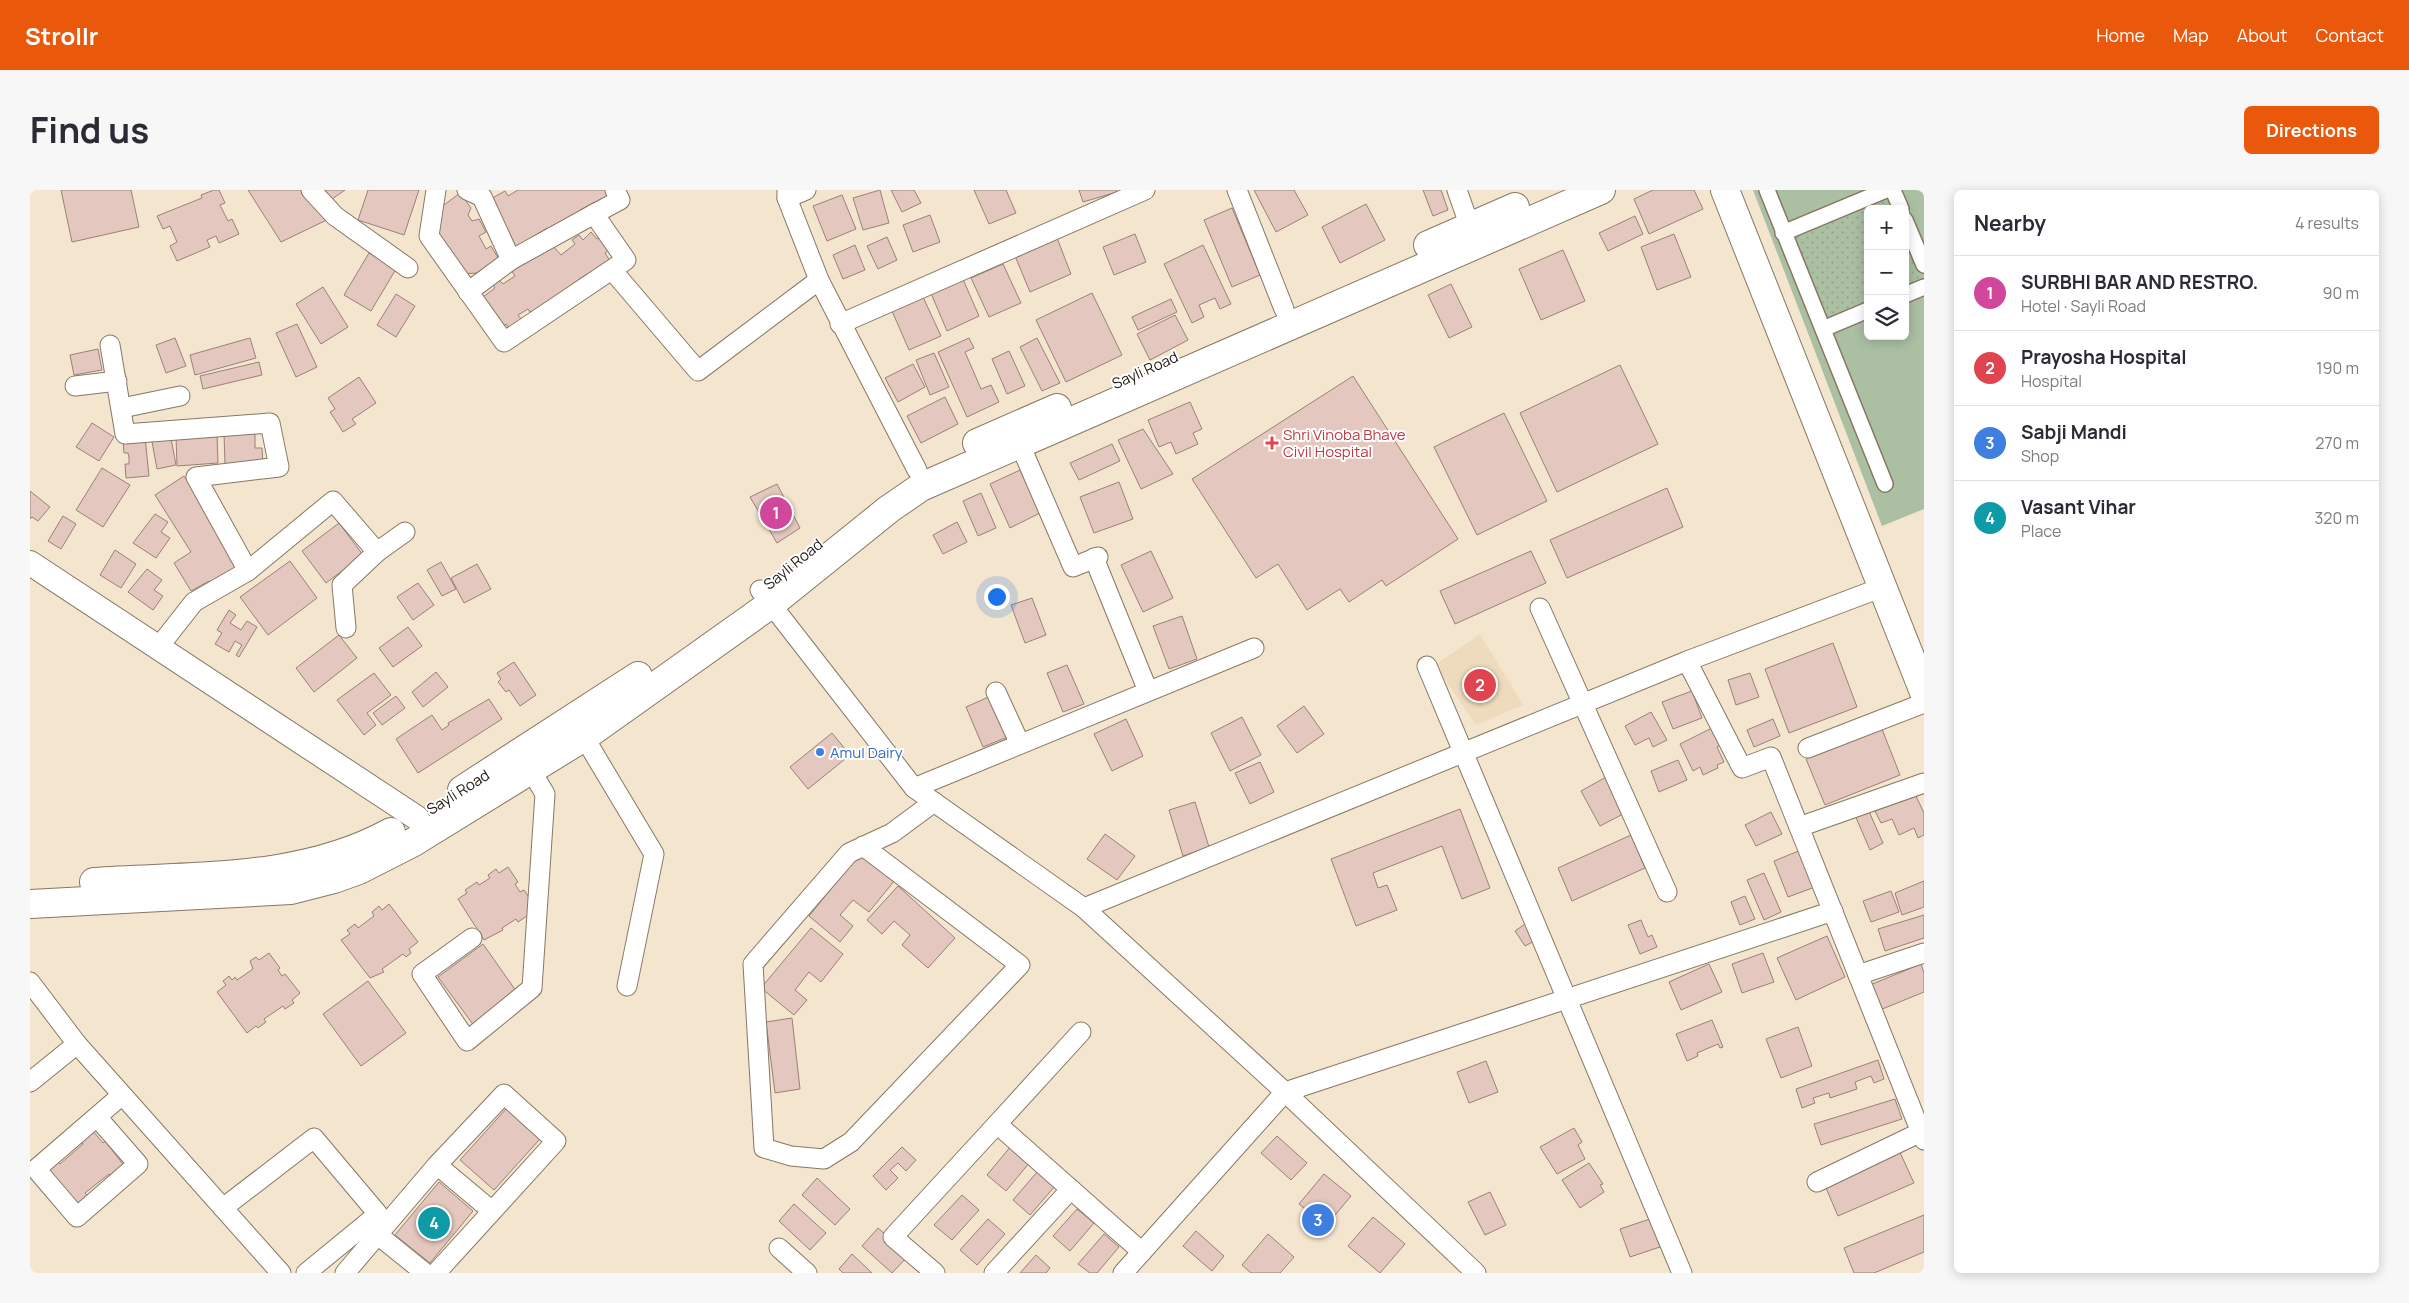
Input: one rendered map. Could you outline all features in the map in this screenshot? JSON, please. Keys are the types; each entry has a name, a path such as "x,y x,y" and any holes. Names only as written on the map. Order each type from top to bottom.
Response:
{"main road":[{"name":"Sayli Road","path":"30,887 254,872 306,865 364,847 525,761 579,728 669,656 766,597 853,515 917,470 1017,436 1284,309 1554,190"},
{"path":"1725,190 1924,692"},
{"path":"766,597 906,496 1017,436 1594,191"},
{"path":"30,904 266,892 311,886 359,870 387,856 525,761"}],"street":[{"path":"311,190 334,216 408,268"},
{"path":"436,190 429,236 504,342 626,260 594,214"},
{"path":"468,292 511,260 620,200 614,190"},
{"path":"806,190 787,194 819,280 840,324 917,470"},
{"path":"840,324 1145,190"},
{"path":"1237,190 1284,309"},
{"path":"1458,190 1470,226"},
{"path":"1767,190 1885,484"},
{"path":"1783,233 1886,190"},
{"path":"1893,190 1899,205"},
{"path":"481,192 511,260"},
{"path":"1909,229 1924,265"},
{"path":"612,270 698,370 819,280"},
{"path":"1909,293 1924,287"},
{"path":"1823,329 1864,312"},
{"path":"110,345 125,434 270,423 279,467 196,477 248,572"},
{"path":"75,386 117,381"},
{"path":"122,408 180,396"},
{"path":"1017,436 1073,568 1096,558 1148,692"},
{"path":"157,649 194,602 248,572 334,501 377,552"},
{"path":"346,628 342,585 377,552 405,532"},
{"path":"30,563 157,649 417,818"},
{"path":"1084,908 1582,704 1883,586"},
{"path":"766,597 914,788 1084,908 1284,1092 1476,1273"},
{"path":"1540,608 1667,892"},
{"path":"914,788 1254,648"},
{"path":"1687,662 1742,768 1771,757 1922,1136 1817,1182"},
{"path":"1427,666 1465,752 1682,1273"},
{"path":"996,692 1020,744"},
{"path":"1808,748 1924,703"},
{"path":"579,728 654,854 627,986"},
{"path":"472,938 422,974 467,1041 532,988 545,794 525,761"},
{"path":"1799,827 1924,783"},
{"path":"863,846 1020,965 851,1142 824,1158 790,1156 764,1148 753,964 849,853 863,846 892,832 934,802"},
{"path":"1123,1273 1284,1092 1833,911"},
{"path":"1858,975 1924,953"},
{"path":"30,982 77,1044 281,1273"},
{"path":"936,1273 893,1237 1081,1032"},
{"path":"30,1082 77,1044"},
{"path":"96,1117 138,1164 77,1217 36,1169 122,1094"},
{"path":"345,1273 438,1165 504,1094 556,1141 436,1273"},
{"path":"998,1124 1142,1252"},
{"path":"223,1208 314,1138 378,1214 306,1273"},
{"path":"438,1165 492,1211"},
{"path":"994,1273 1071,1189"},
{"path":"378,1235 425,1273"},
{"path":"779,1248 807,1273"}],"shaded area":[{"path":"1480,634 1523,705 1476,725 1435,665"}],"green space":[{"path":"1753,190 1924,190 1924,509 1882,526"},
{"path":"1886,190 1898,205 1864,205 1864,312 1823,329 1783,233"},
{"path":"1909,229 1924,265 1924,287 1909,293"}],"building":[{"path":"61,190 131,190 139,227 72,242"},
{"path":"219,190 225,203 220,205 228,221 232,219 239,234 219,243 216,236 207,240 210,247 177,261 170,246 177,242 170,226 163,229 157,216 202,198 201,195"},
{"path":"248,190 308,190 335,216 281,242"},
{"path":"315,190 345,190 325,204"},
{"path":"368,190 419,190 404,235 358,220"},
{"path":"518,190 612,190 615,195 597,205 595,202 580,210 583,215 549,233 547,228 513,249 487,201 505,191 508,196"},
{"path":"880,190 889,223 863,230 853,198"},
{"path":"891,190 914,190 921,203 902,212"},
{"path":"974,190 1006,190 1016,213 989,224"},
{"path":"1079,190 1116,190 1117,192 1083,202"},
{"path":"1254,190 1294,190 1308,215 1276,232"},
{"path":"1423,190 1441,190 1448,210 1433,216"},
{"path":"1653,190 1694,190 1703,209 1649,234 1634,199"},
{"path":"460,193 471,208 468,215 472,221 479,219 486,232 479,236 486,249 491,246 500,261 478,273 459,274 434,234 440,208"},
{"path":"842,195 856,229 827,241 813,206"},
{"path":"1366,204 1385,240 1340,263 1322,227"},
{"path":"1232,208 1260,275 1232,287 1204,220"},
{"path":"930,215 940,242 913,252 903,225"},
{"path":"1635,216 1643,234 1608,251 1599,233"},
{"path":"591,232 597,239 600,237 609,250 605,253 610,261 592,280 587,274 578,280 580,282 544,308 530,312 528,309 518,315 525,324 513,334 506,324 500,328 485,307 489,304 483,297 495,288 493,285 499,280 503,284 515,276 511,270 539,250 542,254 553,246 561,255 575,244 572,240 579,235 583,240"},
{"path":"1135,234 1146,262 1114,275 1103,247"},
{"path":"1674,234 1691,277 1657,290 1641,247"},
{"path":"887,237 897,260 878,269 867,246"},
{"path":"1057,238 1071,274 1030,292 1015,256"},
{"path":"855,245 865,270 843,279 833,255"},
{"path":"1203,245 1231,304 1220,309 1215,298 1199,305 1204,317 1192,323 1164,264"},
{"path":"1563,250 1585,301 1541,320 1519,269"},
{"path":"369,253 396,269 371,311 344,295"},
{"path":"1003,264 1021,303 989,317 971,278"},
{"path":"962,277 979,316 947,331 930,291"},
{"path":"1451,284 1472,327 1449,338 1428,295"},
{"path":"323,287 348,327 321,344 296,304"},
{"path":"1092,293 1122,355 1066,382 1036,320"},
{"path":"396,294 415,306 396,337 377,325"},
{"path":"923,297 941,336 909,350 892,311"},
{"path":"1171,299 1177,312 1138,330 1132,317"},
{"path":"1175,315 1188,340 1150,360 1137,334"},
{"path":"297,324 317,367 296,377 276,333"},
{"path":"175,338 186,366 166,373 156,345"},
{"path":"250,338 256,358 195,375 190,355"},
{"path":"969,338 974,348 965,352 981,389 991,385 999,402 967,417 938,352"},
{"path":"1037,338 1060,383 1042,391 1020,347"},
{"path":"98,349 102,370 74,375 70,355"},
{"path":"1009,351 1025,386 1007,394 992,359"},
{"path":"934,353 949,387 930,395 916,360"},
{"path":"259,362 262,375 203,389 200,376"},
{"path":"913,364 925,387 898,402 885,378"},
{"path":"1620,365 1658,444 1557,492 1520,413"},
{"path":"1353,376 1458,539 1386,586 1382,580 1349,602 1340,589 1307,610 1278,564 1256,578 1192,479"},
{"path":"359,377 376,403 352,419 356,424 343,432 330,412 335,409 328,398"},
{"path":"945,397 958,424 921,443 907,416"},
{"path":"1190,402 1202,429 1193,433 1198,444 1176,454 1171,442 1159,447 1148,420"},
{"path":"1504,413 1547,501 1477,535 1434,447"},
{"path":"92,423 114,437 99,461 76,447"},
{"path":"1143,429 1173,474 1141,489 1118,440"},
{"path":"255,432 255,448 262,448 263,465 225,466 224,433"},
{"path":"170,433 176,465 157,469 151,436"},
{"path":"217,435 218,463 177,466 176,437"},
{"path":"145,437 149,476 126,478 125,464 129,464 129,458 128,453 124,453 123,439"},
{"path":"1112,444 1120,461 1079,480 1070,463"},
{"path":"102,468 130,485 103,527 76,510"},
{"path":"1020,470 1040,513 1010,528 990,484"},
{"path":"184,476 240,566 211,584 209,581 191,591 174,563 191,552 155,495"},
{"path":"1119,482 1133,519 1094,533 1080,497"},
{"path":"777,484 800,528 777,543 750,497"},
{"path":"1667,488 1683,527 1567,578 1550,540"},
{"path":"30,491 50,507 38,521 32,517 30,519"},
{"path":"981,493 996,528 978,536 963,501"},
{"path":"155,514 168,522 161,532 170,538 156,558 133,543"},
{"path":"63,516 76,524 61,549 48,541"},
{"path":"957,522 967,542 943,554 933,535"},
{"path":"339,523 363,555 326,583 302,551"},
{"path":"115,550 136,564 121,588 100,575"},
{"path":"1151,551 1173,598 1143,612 1121,565"},
{"path":"1531,551 1546,583 1455,624 1440,591"},
{"path":"290,561 317,598 268,635 240,597"},
{"path":"441,562 456,589 442,596 427,570"},
{"path":"477,564 491,589 464,603 451,578"},
{"path":"147,569 162,580 154,590 163,596 153,610 128,592"},
{"path":"418,583 434,605 413,620 397,597"},
{"path":"1032,598 1046,635 1025,643 1011,605"},
{"path":"229,610 236,615 230,623 241,630 247,621 257,627 239,657 236,655 242,645 235,641 229,652 215,644 222,633 217,630"},
{"path":"1182,616 1197,659 1169,669 1153,626"},
{"path":"408,627 422,646 393,667 379,648"},
{"path":"339,635 357,658 314,692 296,668"},
{"path":"1833,643 1857,707 1789,733 1765,669"},
{"path":"514,662 536,695 520,706 509,690 506,692 498,682 501,679 497,673"},
{"path":"1067,665 1084,704 1063,712 1047,673"},
{"path":"436,672 448,687 423,707 412,692"},
{"path":"374,673 391,695 367,713 376,725 364,735 337,700"},
{"path":"1750,673 1759,697 1736,705 1728,680"},
{"path":"1692,691 1702,718 1673,729 1662,702"},
{"path":"993,695 1010,736 983,747 966,707"},
{"path":"396,696 405,708 382,725 373,713"},
{"path":"489,699 502,719 418,773 396,739 432,715 442,730 449,725 448,723"},
{"path":"1304,706 1324,734 1297,753 1277,726"},
{"path":"1651,712 1667,740 1653,747 1649,738 1635,745 1625,726"},
{"path":"1242,717 1261,755 1230,771 1211,733"},
{"path":"1126,719 1143,756 1112,771 1094,734"},
{"path":"1773,719 1780,736 1754,747 1747,730"},
{"path":"1712,728 1720,745 1717,747 1724,762 1717,765 1718,768 1703,775 1700,767 1693,771 1680,744"},
{"path":"1882,729 1900,775 1825,805 1806,759"},
{"path":"832,733 850,755 808,789 790,767"},
{"path":"1678,760 1687,780 1659,792 1651,771"},
{"path":"1260,762 1274,792 1250,804 1235,773"},
{"path":"1608,776 1627,812 1600,826 1581,791"},
{"path":"1915,794 1924,813 1924,835 1918,838 1914,828 1899,835 1892,819 1881,823 1875,811"},
{"path":"1195,802 1209,847 1183,856 1169,810"},
{"path":"1867,807 1883,843 1870,850 1854,813"},
{"path":"1460,809 1490,888 1462,899 1442,846 1373,873 1378,888 1387,885 1397,910 1356,926 1331,859"},
{"path":"1771,812 1782,834 1756,846 1745,825"},
{"path":"1105,834 1135,856 1117,880 1087,859"},
{"path":"1631,835 1645,868 1572,901 1558,868"},
{"path":"1801,850 1815,887 1788,897 1774,861"},
{"path":"861,852 895,880 869,912 853,900 840,915 853,926 840,942 809,916"},
{"path":"508,867 518,882 515,884 520,892 524,890 535,907 530,914 518,922 516,919 502,928 503,930 484,940 458,899 467,893 465,890 477,882 479,885 490,878 488,875 496,869 499,873"},
{"path":"1764,873 1781,912 1764,920 1747,880"},
{"path":"1924,881 1924,907 1902,915 1895,893"},
{"path":"898,886 955,938 928,968 902,945 910,935 894,921 882,934 867,920"},
{"path":"1891,891 1899,912 1871,922 1863,901"},
{"path":"1745,896 1755,919 1740,925 1731,902"},
{"path":"389,904 418,942 409,949 411,953 406,957 403,954 382,969 384,972 370,978 341,940 350,934 347,930 355,924 358,928 374,916 372,912 379,906 382,910"},
{"path":"1924,915 1924,938 1885,951 1878,929"},
{"path":"1641,920 1648,937 1652,935 1657,947 1640,954 1628,925"},
{"path":"1525,924 1536,940 1525,946 1515,931"},
{"path":"811,928 843,954 821,982 809,972 795,990 807,1000 794,1015 761,988"},
{"path":"1827,936 1845,977 1796,1000 1777,958"},
{"path":"483,944 519,995 475,1027 438,977"},
{"path":"269,953 280,968 278,970 282,976 285,974 300,993 292,1000 294,1003 285,1009 283,1006 264,1019 266,1022 258,1028 256,1026 247,1033 217,992 226,985 223,981 229,976 232,980 235,977 237,980 253,969 250,961 256,957 259,960"},
{"path":"1763,953 1774,982 1742,993 1732,964"},
{"path":"1709,964 1722,992 1681,1010 1669,982"},
{"path":"1921,964 1924,973 1924,992 1880,1010 1870,985"},
{"path":"368,981 406,1033 361,1066 323,1014"},
{"path":"792,1018 800,1089 775,1093 766,1022"},
{"path":"1712,1020 1723,1047 1720,1048 1718,1044 1697,1053 1698,1056 1687,1061 1676,1034"},
{"path":"1798,1027 1812,1066 1781,1078 1766,1039"},
{"path":"1878,1060 1884,1079 1874,1083 1871,1076 1855,1082 1857,1089 1830,1098 1829,1093 1813,1098 1815,1103 1802,1108 1796,1089"},
{"path":"1486,1061 1498,1092 1469,1103 1457,1072"},
{"path":"1895,1099 1902,1119 1821,1145 1814,1124"},
{"path":"506,1109 540,1139 494,1190 460,1160"},
{"path":"1574,1128 1582,1142 1578,1145 1585,1159 1557,1174 1540,1147"},
{"path":"93,1131 103,1143 105,1141 126,1168 113,1179 109,1174 85,1193 90,1198 76,1209 44,1171 57,1161 60,1164 83,1144 80,1141"},
{"path":"1277,1136 1307,1163 1291,1180 1261,1153"},
{"path":"1011,1146 1030,1162 1006,1191 987,1175"},
{"path":"902,1147 916,1160 906,1171 898,1163 890,1170 898,1178 886,1190 873,1176"},
{"path":"1898,1148 1914,1183 1838,1216 1823,1181"},
{"path":"1589,1163 1603,1184 1600,1185 1604,1192 1580,1208 1562,1180"},
{"path":"1038,1171 1055,1186 1030,1215 1013,1200"},
{"path":"1324,1174 1351,1196 1326,1226 1299,1204"},
{"path":"817,1178 850,1209 835,1225 802,1195"},
{"path":"439,1182 473,1211 430,1263 395,1235"},
{"path":"1490,1192 1506,1225 1485,1235 1468,1202"},
{"path":"962,1195 979,1210 952,1240 934,1225"},
{"path":"794,1204 826,1233 810,1250 779,1221"},
{"path":"1077,1209 1094,1223 1070,1251 1053,1236"},
{"path":"1924,1215 1924,1252 1874,1273 1854,1273 1844,1248"},
{"path":"1373,1217 1405,1244 1380,1273 1348,1246"},
{"path":"988,1219 1005,1234 977,1265 960,1250"},
{"path":"1650,1219 1660,1247 1630,1257 1620,1229"},
{"path":"878,1228 909,1255 892,1273 862,1246"},
{"path":"1196,1231 1224,1256 1212,1271 1183,1246"},
{"path":"1104,1234 1119,1247 1097,1273 1090,1273 1078,1264"},
{"path":"1268,1234 1294,1257 1280,1273 1251,1273 1242,1265"},
{"path":"852,1254 872,1273 843,1273 839,1269"},
{"path":"1036,1255 1050,1268 1046,1273 1020,1273"}],"place":[{"name":"Shri Vinoba Bhave Civil Hospital","path":"1272,443"},
{"name":"SURBHI BAR AND RESTRO.","path":"776,513"},
{"name":"Prayosha Hospital","path":"1480,685"},
{"name":"Amul Dairy","path":"820,752"},
{"name":"Sabji Mandi","path":"1318,1220"},
{"name":"Vasant Vihar","path":"434,1223"}]}
